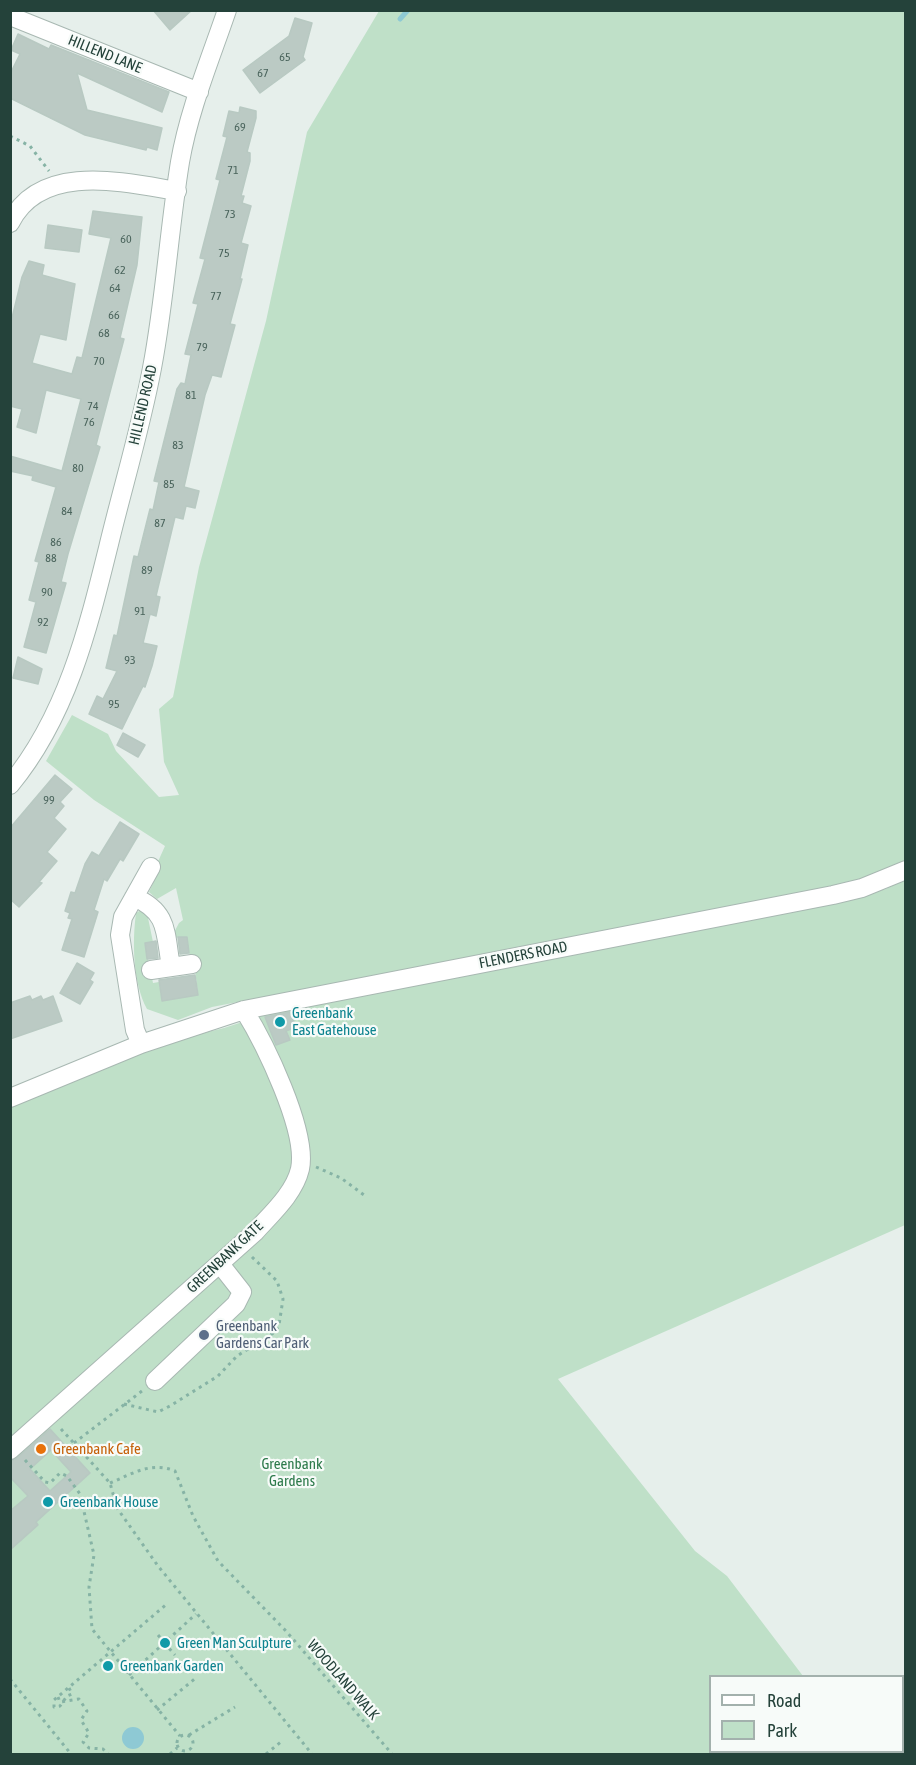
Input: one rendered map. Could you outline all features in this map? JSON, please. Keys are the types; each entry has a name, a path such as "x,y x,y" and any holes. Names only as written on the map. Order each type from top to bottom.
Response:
{"street":[{"name":"HILLEND ROAD","path":"10,784 29,762 80,657 152,370 166,287 177,191 190,118 227,10"},
{"name":"HILLEND LANE","path":"10,16 199,92"},
{"path":"10,223 38,192 73,180 123,182 177,191"},
{"path":"141,1044 135,1030 120,947 123,917 150,867"},
{"name":"FLENDERS ROAD","path":"10,1098 141,1044 244,1010 833,895 862,888 906,870"},
{"path":"134,897 157,910 162,921 171,967"},
{"path":"151,970 192,964"},
{"name":"GREENBANK GATE","path":"12,1449 240,1246 287,1196 297,1179 301,1160 291,1109 260,1037 244,1010"},
{"path":"155,1381 236,1304 242,1292 220,1264"}],"path":[{"path":"10,136 30,146 42,159 56,186"},
{"path":"301,1160 341,1178 364,1195"},
{"path":"124,1404 158,1412 218,1376 237,1356 275,1332 279,1325 283,1299 277,1281 240,1246"},
{"path":"74,1443 155,1381"},
{"path":"50,1417 110,1483 117,1508 196,1614 312,1755"},
{"path":"12,1449 45,1482 50,1483 60,1473 66,1476 80,1494 94,1555 89,1587 92,1629 180,1736"},
{"name":"WOODLAND WALK","path":"110,1483 151,1466 163,1466 174,1471 193,1516 218,1561 286,1631 392,1755"},
{"path":"69,1688 72,1694 67,1696 60,1706 54,1707 54,1700 168,1603"},
{"path":"129,1675 196,1614"},
{"path":"158,1635 175,1655"},
{"path":"157,1710 198,1677"},
{"path":"10,1679 71,1755"},
{"path":"58,1697 60,1702 82,1701 87,1711 81,1720 88,1733 83,1742 89,1748 103,1749 108,1755"},
{"path":"193,1754 189,1750 182,1750 178,1747 176,1742 180,1736 189,1735 235,1707"},
{"path":"189,1735 193,1741 189,1750"},
{"path":"266,1755 282,1741"},
{"path":"170,1755 178,1747"},
{"path":"385,1755 389,1750"}],"green space":[{"path":"379,11 905,11 905,861 863,879 828,888 212,1007 178,1020 147,1009 142,999 135,962 136,913 141,910 147,913 153,942 145,943 153,983 159,982 162,1001 198,994 194,962 189,953 187,937 171,938 183,920 176,888 157,899 149,892 158,873 156,866 165,846 94,800 46,761 72,715 108,734 116,751 159,797 179,795 164,762 159,709 173,697 199,567 266,321 307,132"},
{"name":"Greenbank Gardens","path":"905,879 905,1225 558,1379 695,1551 727,1576 802,1675 709,1675 709,1753 861,1754 11,1754 11,1106 171,1041 224,1028 313,999 826,905 886,889"}],"water":[{"path":"133,1727 141,1730 144,1738 141,1746 133,1749 125,1746 122,1738 125,1730"}],"building":[{"path":"153,10 192,10 170,30"},
{"path":"295,18 312,23 303,57 305,60 260,93 243,70 289,36"},
{"path":"18,34 49,49 51,45 169,92 162,112 77,73 87,110 162,128 157,150 147,147 146,150 85,135 10,98 10,74 20,54 11,50"},
{"path":"240,107 256,111 256,118 247,152 250,153 250,161 241,196 244,196 242,203 251,206 241,243 248,245 240,279 242,279 230,324 235,325 221,377 212,375 205,395 184,487 199,491 195,508 186,506 183,519 175,517 156,596 160,597 156,616 150,614 143,643 157,646 152,666 145,687 143,686 122,729 89,714 97,696 103,699 117,671 106,668 114,635 117,636 134,556 138,557 150,509 153,510 159,482 154,481 177,389 181,383 185,384 191,355 185,354 198,304 193,303 205,259 200,258 220,180 216,179 227,137 223,136 229,111 239,113"},
{"path":"93,211 142,217 137,265 120,338 124,339 96,445 100,447 68,554 61,582 66,583 46,653 24,647 36,602 29,600 39,562 35,561 56,487 32,480 33,476 10,471 10,456 62,471 81,399 46,390 36,433 17,427 22,409 10,406 10,326 22,277 29,261 44,265 42,275 75,284 66,340 40,334 32,363 72,374 77,357 82,358 111,238 89,234"},
{"path":"48,225 82,230 79,252 45,248"},
{"path":"18,657 42,669 38,684 13,678"},
{"path":"123,733 145,745 138,757 117,745"},
{"path":"55,775 72,789 60,802 64,806 54,818 66,829 47,852 57,861 39,882 42,883 19,907 10,899 10,828"},
{"path":"120,822 139,834 123,861 120,859 107,881 104,879 94,910 98,912 84,957 62,950 72,919 68,918 70,913 65,911 71,892 75,893 85,864 92,852 99,856"},
{"path":"178,937 187,937 189,953 180,954"},
{"path":"156,941 158,958 147,959 145,943"},
{"path":"77,963 94,973 90,980 93,982 80,1004 60,993"},
{"path":"195,975 198,995 162,1001 159,980"},
{"path":"30,996 32,1000 41,996 43,1000 53,996 62,1021 10,1039 10,1003"},
{"name":"Greenbank East Gatehouse","path":"290,1012 296,1027 286,1031 290,1040 276,1045 265,1017"},
{"path":"50,1429 90,1473 36,1522 38,1525 10,1550 10,1511 28,1496 10,1477 10,1461 17,1458","holes":["51,1450 71,1472 50,1491 30,1469"]}],"waterway":[{"path":"400,19 408,10"}],"place":[{"name":"Greenbank East Gatehouse","path":"280,1022"},
{"name":"Greenbank Gardens Car Park","path":"204,1335"},
{"name":"Greenbank Cafe","path":"41,1449"},
{"name":"Greenbank House","path":"48,1502"},
{"name":"Green Man Sculpture","path":"165,1643"},
{"name":"Greenbank Garden","path":"108,1666"}]}
